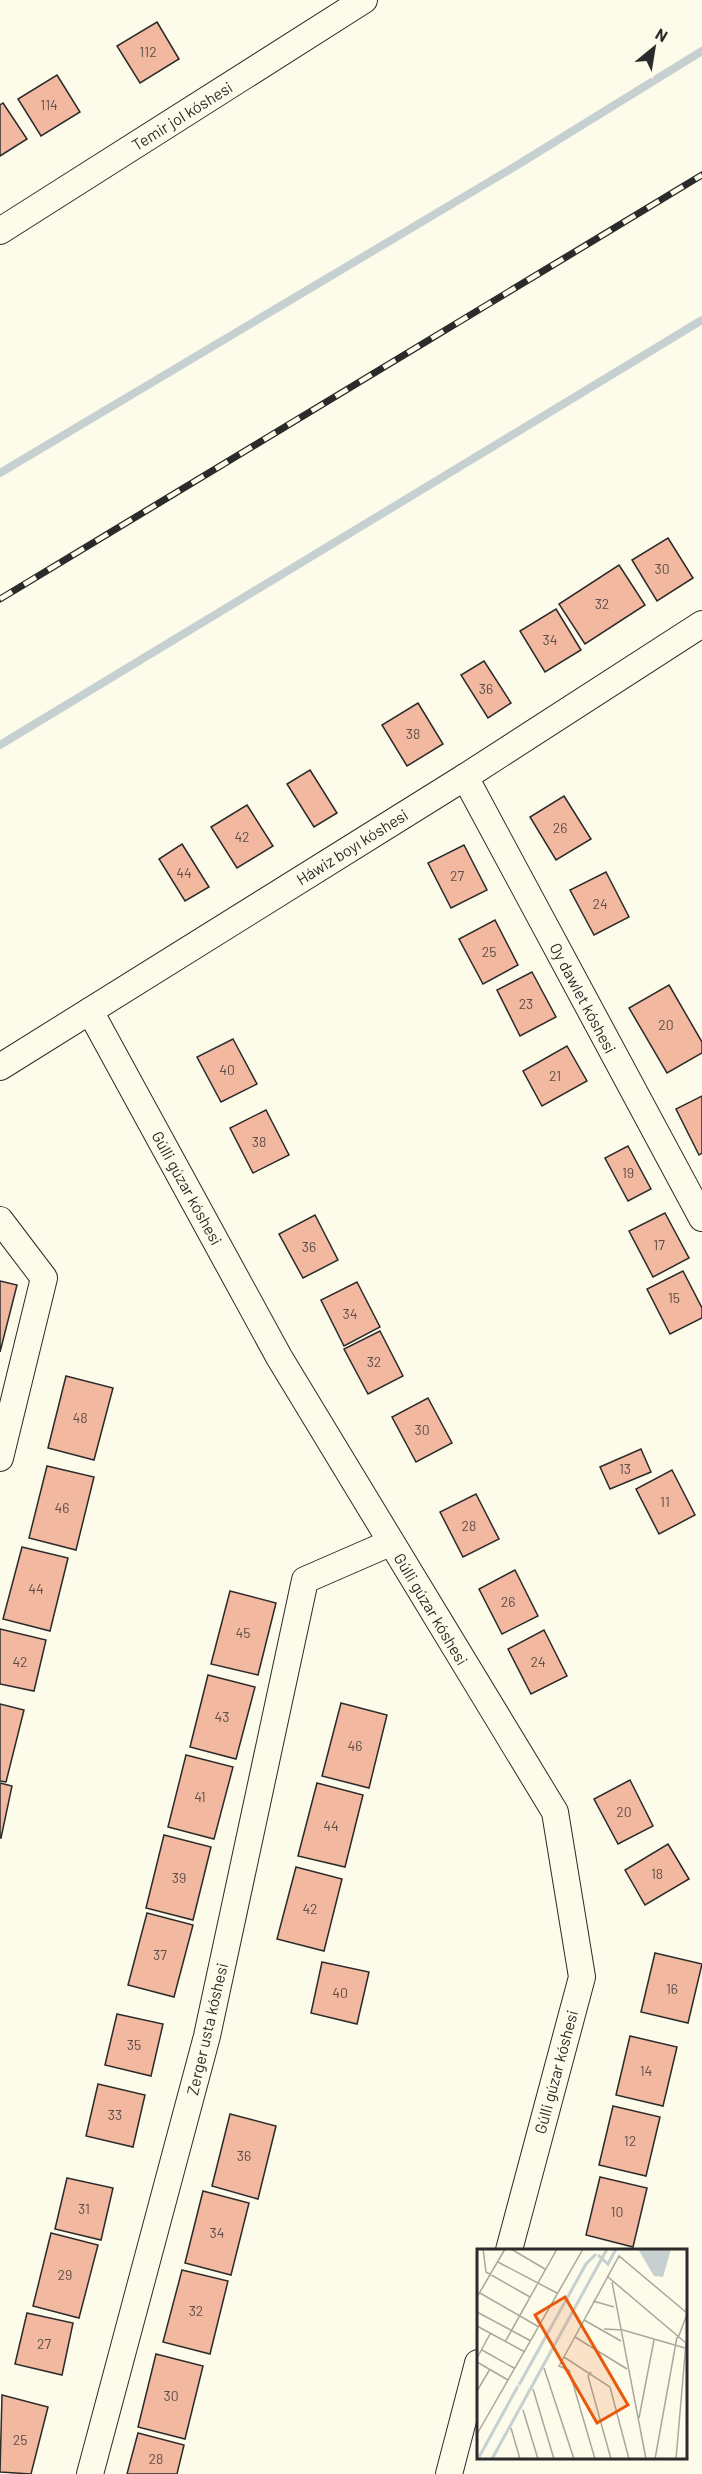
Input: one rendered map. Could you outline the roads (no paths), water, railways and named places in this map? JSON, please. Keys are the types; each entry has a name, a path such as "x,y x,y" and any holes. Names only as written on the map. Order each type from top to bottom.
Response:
{"street":[{"name":"Temir jol kóshesi","path":"0,231 364,0"},
{"name":"Háwiz boyı kóshesi","path":"0,1067 465,777 702,624"},
{"name":"Oy dawlet kóshesi","path":"465,777 702,1218"},
{"name":"Gúlli gúzar kóshesi","path":"90,1011 279,1357 555,1812 582,1977 509,2249"},
{"path":"0,1220 44,1278 0,1458"},
{"name":"Zerger usta kóshesi","path":"90,2474 207,2036 305,1580 390,1543"},
{"path":"449,2474 477,2367"}],"waterway":[{"path":"0,473 519,164 702,51"},
{"path":"0,745 702,320"}],"railway":[{"path":"0,599 702,175"}]}
